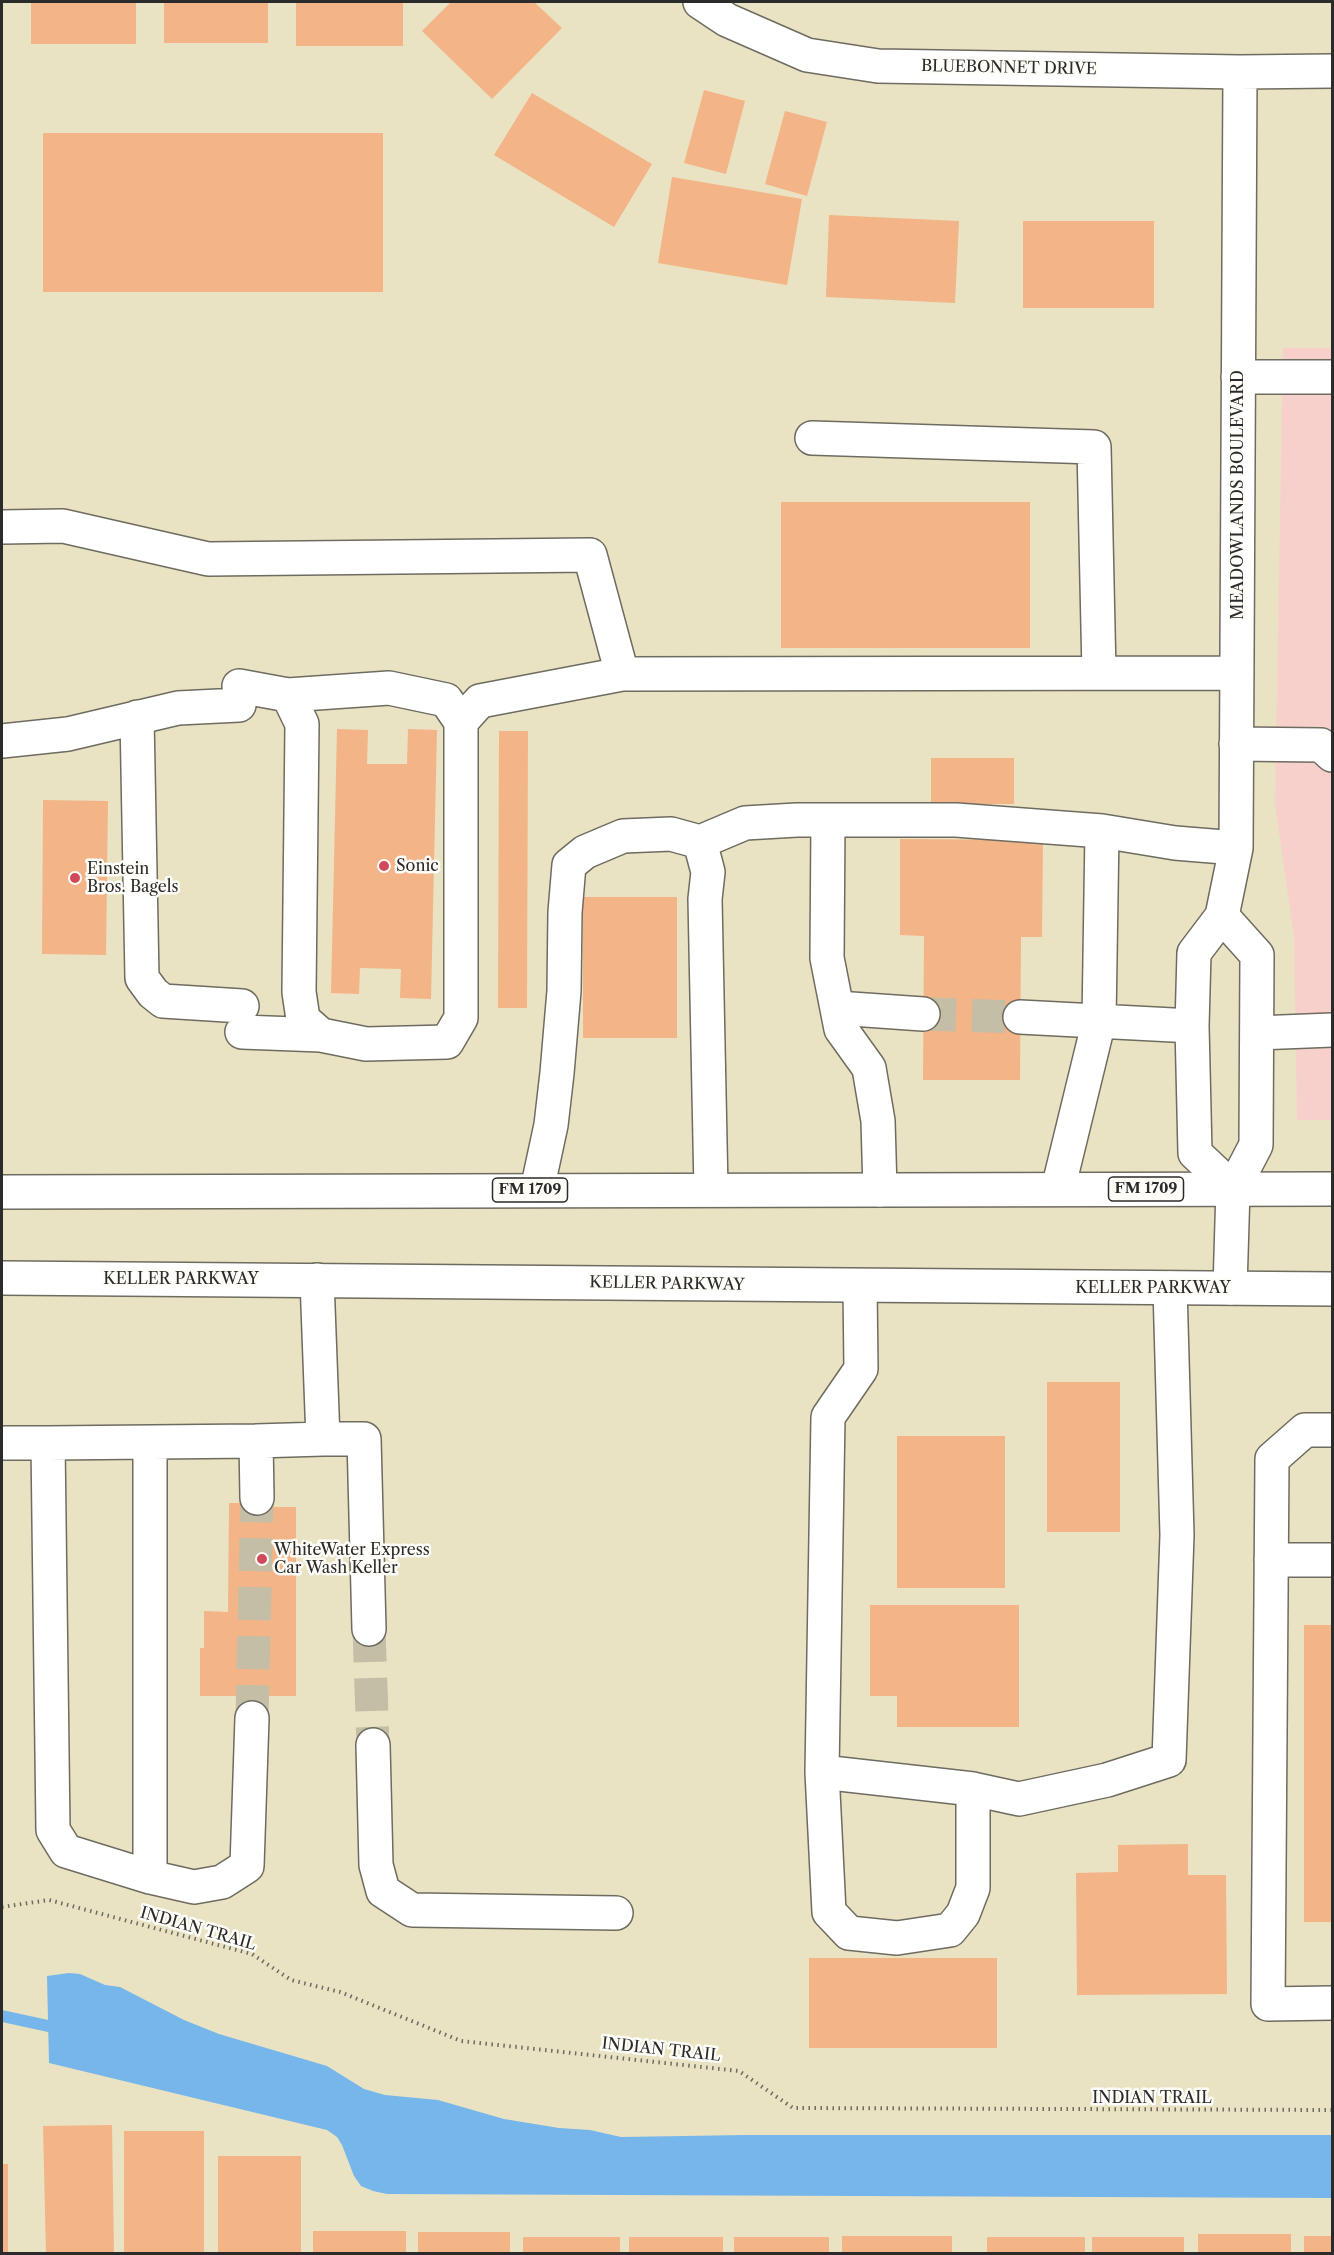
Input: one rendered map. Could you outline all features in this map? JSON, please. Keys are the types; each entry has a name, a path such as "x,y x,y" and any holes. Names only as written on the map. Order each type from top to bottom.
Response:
{"main road":[{"name":"BLUEBONNET DRIVE","path":"700,2 727,20 807,55 878,66 1240,72 1332,71"},
{"name":"MEADOWLANDS BOULEVARD","path":"1233,1189 1195,1153 1192,1026 1194,952 1222,916 1236,848 1240,72"},
{"path":"1239,377 1332,377"},
{"path":"812,438 1094,447 1099,673"},
{"path":"2,527 63,526 208,559 590,555 622,674"},
{"path":"461,722 480,701 622,674 1237,673"},
{"path":"2,741 68,734 137,717 177,708 239,696 389,688 446,699 461,722 461,1018 447,1042 366,1044 163,1001 153,993 142,978 137,717"},
{"path":"288,695 302,724 299,992 303,1019 321,1035"},
{"path":"1236,744 1321,745 1332,755"},
{"path":"537,1190 551,1125 557,1073 564,991 565,912 569,865 585,852 623,836 671,834 700,842 745,823 828,820 956,820 1102,831 1175,843 1236,848"},
{"path":"828,820 827,958 842,1029 869,1068 878,1121 880,1190"},
{"path":"1058,1189 1099,1021 1102,831"},
{"path":"700,842 708,872 705,899 711,1190"},
{"path":"1222,916 1257,955 1256,1145 1233,1189 1230,1288"},
{"path":"837,1008 923,1014"},
{"path":"1020,1017 1192,1026"},
{"path":"1257,1033 1332,1030"},
{"name":"FM 1709","path":"2,1192 1332,1189"},
{"name":"KELLER PARKWAY","path":"2,1278 1332,1289"},
{"path":"317,1280 323,1439"},
{"path":"860,1286 861,1369 828,1417 822,1772 829,1912 849,1933 897,1938 950,1930 963,1914 973,1888 973,1789"},
{"path":"822,1772 973,1789 1019,1799 1107,1780 1168,1760 1177,1535 1170,1288"},
{"path":"1332,1430 1305,1430 1272,1459 1268,2004 1332,2003"},
{"path":"2,1443 364,1439 369,1629"},
{"path":"256,1441 257,1498"},
{"path":"48,1443 53,1830 66,1851 150,1877 194,1887 222,1882 248,1866 252,1718"},
{"path":"150,1443 150,1877"},
{"path":"1271,1560 1332,1560"},
{"path":"373,1745 376,1865 383,1891 412,1910 616,1913"}],"path":[{"name":"INDIAN TRAIL","path":"2,1906 49,1900 252,1954 291,1980 340,1992 461,2041 739,2071 793,2108 1332,2110"}],"shaded area":[{"path":"1283,348 1332,348 1332,1120 1297,1120 1294,936 1275,805"}],"water":[{"path":"80,1974 105,1985 120,1987 184,2020 219,2034 327,2066 364,2089 385,2095 438,2100 504,2119 559,2128 590,2130 621,2137 1332,2135 1332,2198 387,2194 361,2186 354,2176 342,2145 337,2137 327,2130 49,2063 47,1976"}],"building":[{"path":"31,2 136,2 136,44 31,44"},
{"path":"164,2 268,2 268,43 164,43"},
{"path":"296,2 403,2 403,46 296,46"},
{"path":"451,2 534,2 562,28 492,99 422,31"},
{"path":"704,90 745,101 726,174 684,163"},
{"path":"532,93 652,164 614,227 494,155"},
{"path":"785,111 827,122 807,196 765,184"},
{"path":"43,133 383,133 383,292 43,292"},
{"path":"672,177 802,199 787,285 658,263"},
{"path":"829,215 959,221 955,303 826,297"},
{"path":"1023,221 1154,221 1154,308 1023,308"},
{"path":"781,502 1030,502 1030,648 781,648"},
{"name":"Sonic","path":"337,729 368,730 367,764 407,764 408,729 437,730 431,999 400,998 401,969 360,968 359,994 331,993"},
{"path":"499,731 528,731 527,1008 498,1008"},
{"path":"931,758 1014,758 1014,804 931,804"},
{"name":"Einstein Bros. Bagels","path":"43,800 108,801 106,955 42,954"},
{"path":"900,839 1043,840 1042,937 1021,937 1020,1080 923,1080 924,936 900,935"},
{"path":"583,897 677,897 677,1038 583,1038"},
{"path":"1047,1382 1120,1382 1120,1532 1047,1532"},
{"path":"897,1436 1005,1436 1005,1588 897,1588"},
{"name":"WhiteWater Express Car Wash Keller","path":"229,1503 274,1503 274,1507 296,1507 296,1696 200,1696 200,1648 204,1648 204,1611 228,1612"},
{"path":"870,1605 1019,1605 1019,1727 897,1727 897,1696 870,1696"},
{"path":"1304,1625 1332,1625 1332,1922 1304,1922"},
{"path":"1188,1844 1188,1875 1226,1875 1227,1994 1077,1995 1076,1873 1118,1872 1118,1845"},
{"path":"809,1958 997,1958 997,2048 809,2048"},
{"path":"112,2125 114,2254 46,2254 43,2126"},
{"path":"124,2131 204,2131 204,2254 124,2254"},
{"path":"218,2156 301,2156 301,2254 218,2254"},
{"path":"2,2164 8,2164 8,2254 2,2254"},
{"path":"313,2231 406,2231 406,2254 313,2254"},
{"path":"418,2232 510,2232 510,2254 418,2254"},
{"path":"1198,2234 1291,2234 1291,2254 1198,2254"},
{"path":"842,2236 952,2236 952,2254 842,2254"},
{"path":"1304,2236 1332,2236 1332,2254 1304,2254"},
{"path":"523,2237 620,2237 620,2254 523,2254"},
{"path":"629,2237 723,2237 723,2254 629,2254"},
{"path":"734,2237 829,2237 829,2254 734,2254"},
{"path":"987,2237 1085,2237 1085,2254 987,2254"},
{"path":"1092,2237 1184,2237 1184,2254 1092,2254"}],"waterway":[{"path":"2,2016 62,2029"}],"tunnel":[{"path":"923,1014 1020,1017"},
{"path":"252,1718 257,1498"},
{"path":"369,1629 373,1745"}],"place":[{"name":"Sonic","path":"384,866"},
{"name":"Einstein Bros. Bagels","path":"75,878"},
{"name":"WhiteWater Express Car Wash Keller","path":"262,1559"}]}
